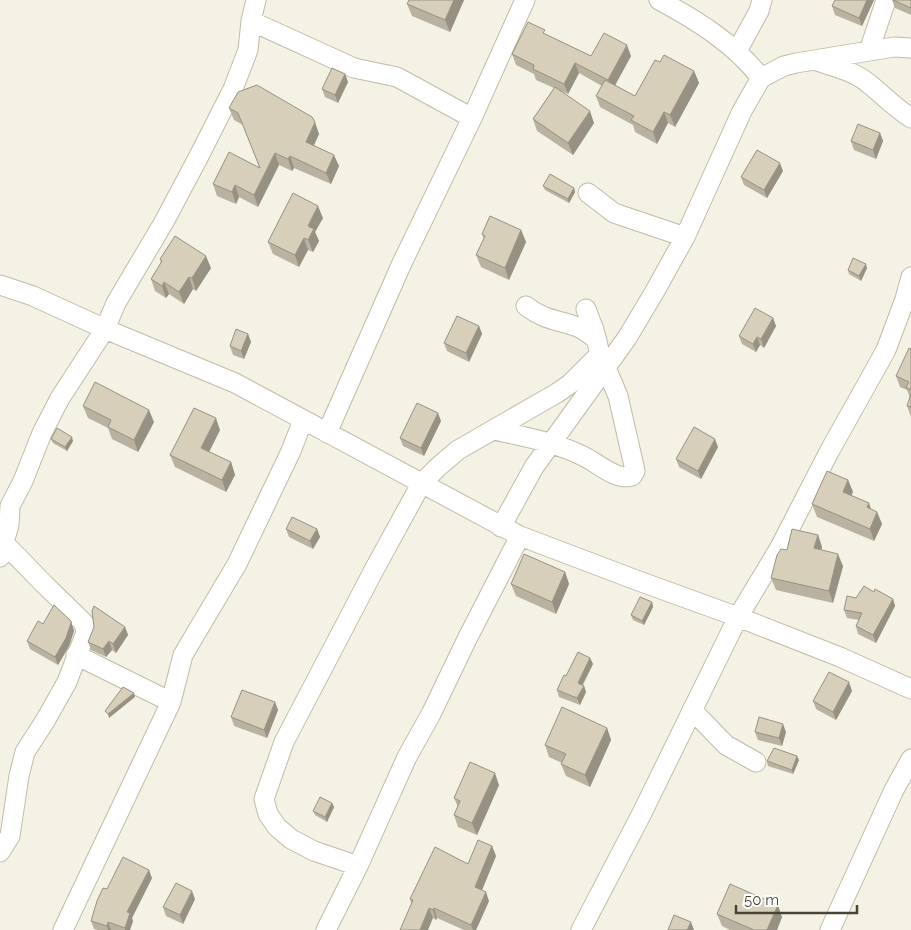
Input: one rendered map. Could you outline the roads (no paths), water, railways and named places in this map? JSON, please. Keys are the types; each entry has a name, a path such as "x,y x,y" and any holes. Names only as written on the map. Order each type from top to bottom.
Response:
{"street":[{"path":"0,852 10,836 19,776 25,752 45,721 66,682 86,632 84,623 2,550 9,525 5,509 23,481 42,433 60,398 105,329 116,303 164,222 233,89 248,50 250,21 256,0"},
{"path":"327,433 402,263 472,118 525,0"},
{"path":"659,0 704,26 737,52 761,78"},
{"path":"737,52 759,11 762,0"},
{"path":"869,51 886,0"},
{"path":"250,21 354,68 398,77 472,118"},
{"path":"358,866 314,851 291,839 277,827 268,814 264,799 284,742 421,484 458,450 570,384 601,354 650,299 685,237 742,112 761,78 784,66 814,60 894,47 911,48"},
{"path":"814,60 851,73 868,83 911,118"},
{"path":"588,193 614,213 685,237"},
{"path":"581,930 641,815 738,617 779,549 829,452 905,316 911,277"},
{"path":"0,284 33,296 105,329 235,383 520,536 650,586 738,617 840,657 911,689"},
{"path":"526,306 549,320 581,329 601,354"},
{"path":"494,430 551,443 584,456 619,476 627,478 632,476 635,472 622,410 586,309"},
{"path":"501,527 601,354"},
{"path":"63,930 170,702 183,655 225,581 237,564 291,451 303,420"},
{"path":"326,930 358,866 407,757 431,714 520,536"},
{"path":"76,655 170,702"},
{"path":"692,710 726,745 756,762"},
{"path":"832,929 894,790 911,759"}]}
